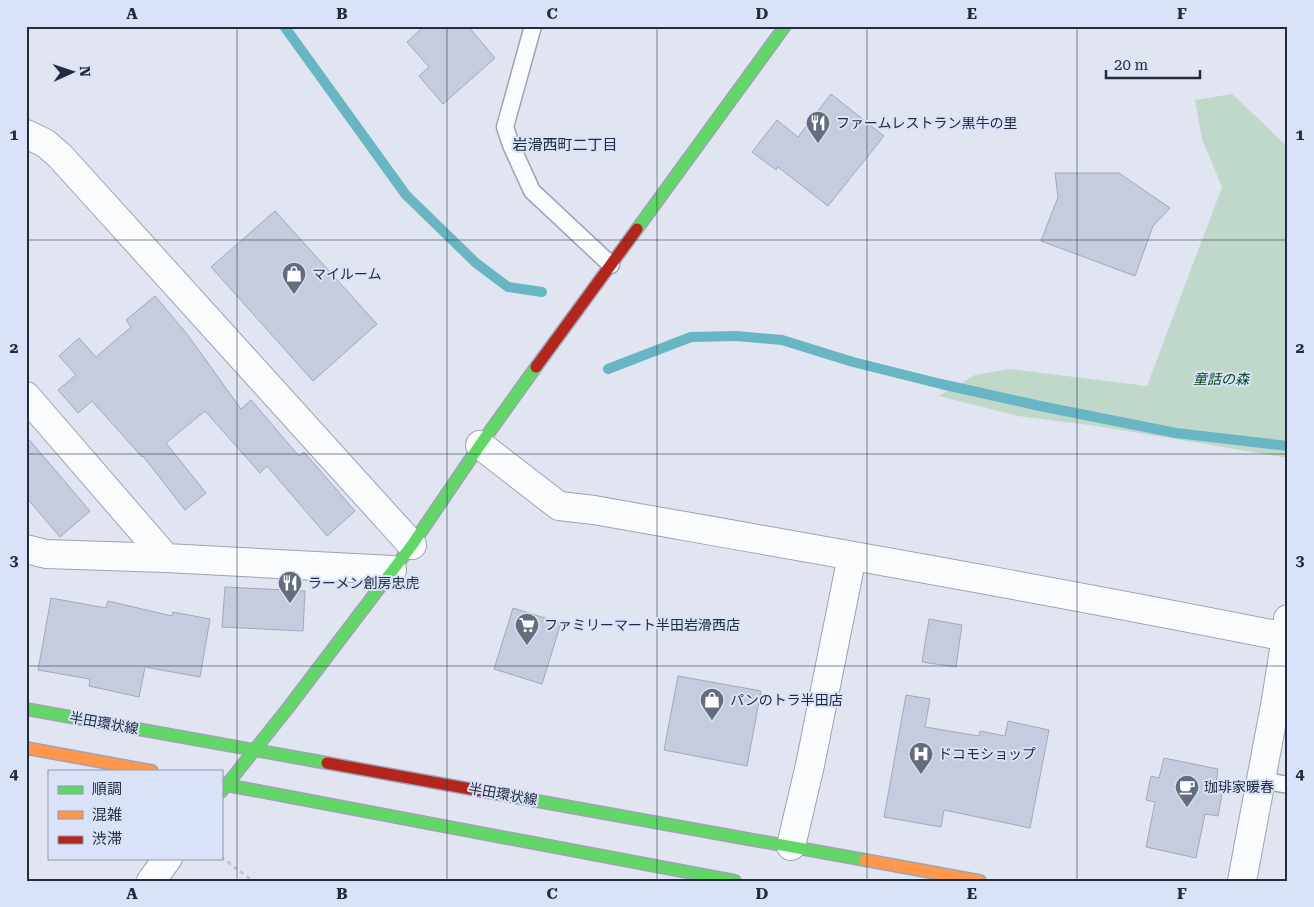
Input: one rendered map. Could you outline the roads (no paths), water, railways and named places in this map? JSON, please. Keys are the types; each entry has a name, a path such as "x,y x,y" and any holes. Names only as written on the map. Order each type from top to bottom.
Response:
{"main road":[{"path":"223,787 254,751 412,545 480,445 785,26"},
{"name":"半田環状線","path":"26,710 980,881"},
{"path":"26,748 147,770"},
{"path":"223,787 735,881"}],"street":[{"path":"26,134 45,143 60,156 412,545"},
{"path":"26,396 166,558"},
{"path":"480,445 559,506 852,556 1170,614 1287,628 1282,701 1260,780 1242,881"},
{"path":"26,548 46,554 166,558 392,570"},
{"path":"791,846 810,765 852,556"},
{"path":"151,881 167,860"}],"lane":[{"path":"533,26 505,127 532,191 611,265"},
{"path":"1260,780 1288,785"}],"waterway":[{"path":"284,26 406,195 476,263 508,287 542,292"},
{"path":"608,369 691,337 736,336 782,340 853,362 1040,406 1176,433 1288,446"}],"place":[{"name":"ファームレストラン黒牛の里","path":"818,144"},
{"name":"マイルーム","path":"294,295"},
{"name":"ラーメン創房忠虎","path":"290,604"},
{"name":"ファミリーマート半田岩滑西店","path":"527,646"},
{"name":"パンのトラ半田店","path":"712,721"},
{"name":"ドコモショップ","path":"921,775"},
{"name":"珈琲家暖春","path":"1187,808"}],"district":[{"name":"岩滑西町二丁目","path":"565,145"}],"park label":[{"name":"童話の森","path":"1221,379"}]}
